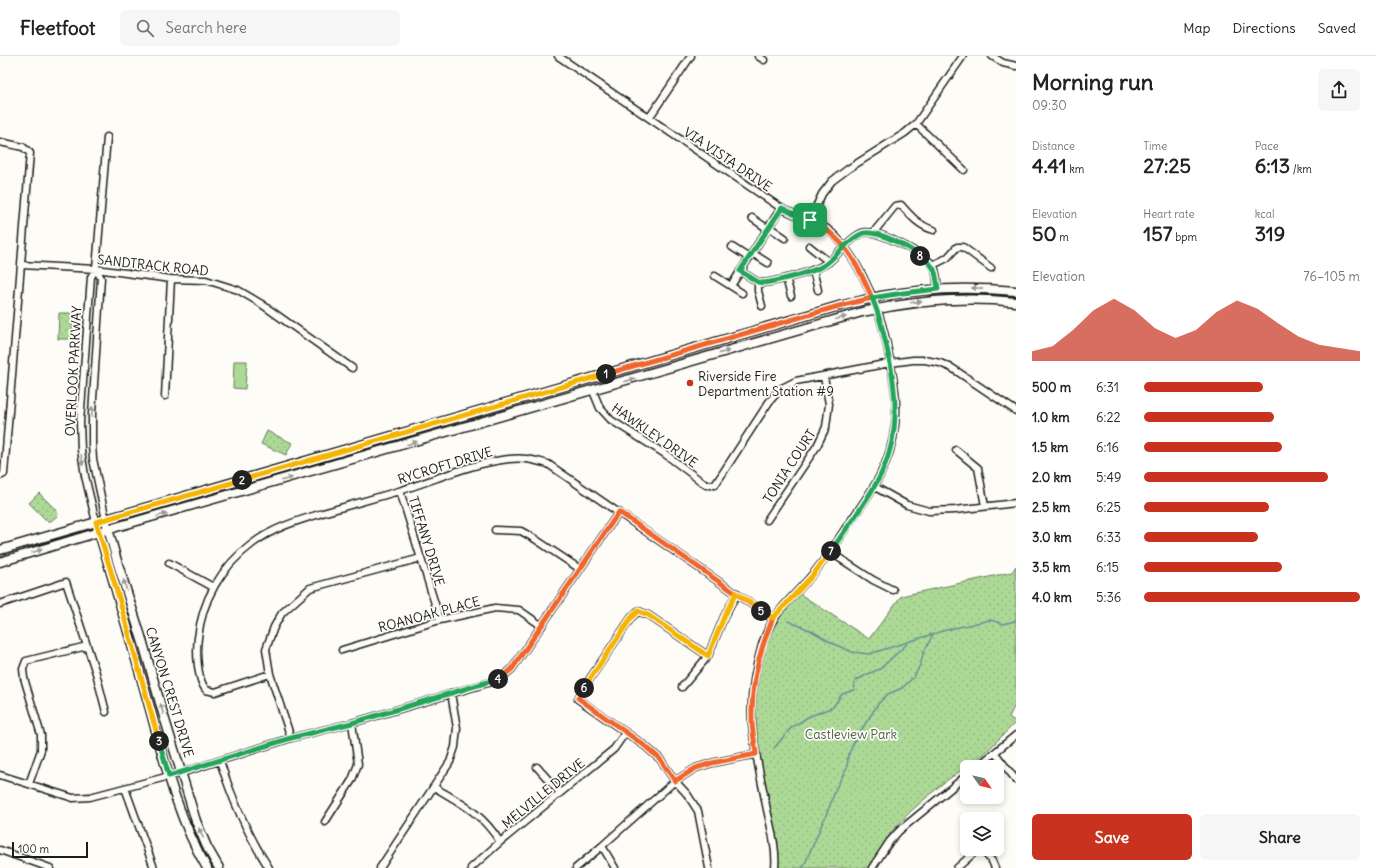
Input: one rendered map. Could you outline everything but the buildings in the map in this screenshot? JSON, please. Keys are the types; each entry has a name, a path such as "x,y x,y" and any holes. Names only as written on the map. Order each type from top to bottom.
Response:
{"main road":[{"path":"0,550 825,310 872,298 938,289 974,288 1016,291"},
{"path":"0,562 99,532 593,391 812,326 877,309 918,302 968,299 1016,302"},
{"name":"CANYON CREST DRIVE","path":"106,520 196,821 207,847 219,868"},
{"name":"CANYON CREST DRIVE","path":"96,522 169,776 182,816 197,852 207,868"}],"street":[{"name":"VIA VISTA DRIVE","path":"558,56 782,208 810,220 832,233 841,242 854,262 877,309 884,333 895,392 895,425 888,457 875,487 830,552 812,576 773,618 763,642 756,670 752,721 756,754 773,840 775,868"},
{"path":"649,118 692,56"},
{"path":"758,56 764,60"},
{"path":"810,220 822,194 832,181 848,169 905,133 916,124 963,56"},
{"path":"992,56 1003,62 1016,66"},
{"path":"916,124 964,170"},
{"name":"OVERLOOK PARKWAY","path":"96,522 85,476 81,450 80,422 91,277 96,269 107,137"},
{"path":"0,142 23,147 30,153 2,475"},
{"path":"873,233 895,206 901,205 912,218 926,228 934,230"},
{"path":"731,286 782,208"},
{"path":"752,218 785,238"},
{"path":"740,271 758,282 767,282 786,278 822,267 861,234 873,233 902,245 933,266 938,289"},
{"path":"809,246 829,262"},
{"path":"732,247 768,263"},
{"path":"933,266 947,258 957,247 963,247 991,268"},
{"name":"SANDTRACK ROAD","path":"21,265 96,269 171,278 206,280 238,290 260,303 352,368"},
{"name":"OVERLOOK PARKWAY","path":"96,269 101,278 92,414 92,444 98,486 106,520"},
{"path":"813,270 818,290"},
{"path":"715,276 742,293"},
{"path":"165,396 171,278"},
{"path":"786,278 791,296"},
{"path":"758,282 758,292 762,306"},
{"path":"824,377 890,363 925,360 940,363 952,368 1016,411"},
{"name":"HAWKLEY DRIVE","path":"593,391 600,408 611,420 665,454 706,485 715,485 769,402 780,388 796,381 824,377"},
{"name":"TONIA COURT","path":"767,520 817,446 826,427 829,404 824,377"},
{"path":"956,450 978,468 986,506"},
{"name":"RYCROFT DRIVE","path":"270,674 215,692 206,690 201,685 197,646 202,615 213,586 239,554 275,529 400,491 462,470 490,462 510,459 529,458 548,464 773,618"},
{"path":"875,487 907,505 929,511 955,510 1016,502"},
{"name":"TIFFANY DRIVE","path":"400,491 440,620"},
{"path":"0,775 74,798 90,797 182,773 291,738 352,723 490,682 502,677 512,669 619,512"},
{"path":"496,530 520,531 535,539 580,569"},
{"path":"830,552 873,580 893,590"},
{"path":"291,738 270,674 266,649 274,627 282,613 310,588 421,558"},
{"path":"169,563 213,586"},
{"path":"0,604 66,582 96,673 106,712"},
{"path":"682,687 708,656 724,617 736,593"},
{"name":"ROANOAK PLACE","path":"342,650 440,620 496,608 518,610 542,626"},
{"path":"708,656 648,615 638,611 631,618 578,698 645,746 660,759 675,781 687,794 698,811 708,868"},
{"path":"29,784 41,750 41,735 24,678 23,668 26,661 87,646"},
{"path":"380,868 450,762 455,747 457,728 451,693"},
{"path":"326,822 352,780 358,764 352,723"},
{"name":"MELVILLE DRIVE","path":"472,868 500,842 614,749 625,733"},
{"path":"986,760 1016,734"},
{"path":"995,753 1016,780"},
{"path":"576,868 675,781 696,768 712,763 756,754"},
{"path":"220,761 230,791 247,831 269,868"},
{"path":"537,767 560,793"},
{"path":"872,868 890,841 899,831 960,781"},
{"path":"434,787 473,811 491,828 500,842"},
{"path":"125,788 154,868"},
{"path":"602,846 615,868"},
{"path":"0,850 50,868"},
{"path":"957,868 975,852 982,850 992,861 995,868"}],"green space":[{"path":"59,313 71,313 73,316 72,339 58,339"},
{"path":"234,361 247,361 245,389 233,388"},
{"path":"267,431 292,443 286,455 261,444"},
{"path":"39,493 57,511 58,515 51,521 47,521 29,503"},
{"name":"Castleview Park","path":"1016,566 1016,703 1009,717 1016,722 984,754 976,760 960,760 960,771 942,784 911,811 891,832 882,854 873,868 775,868 773,848 753,733 755,670 771,627 784,608 800,594 869,639 901,596 1012,572"}],"waterway":[{"path":"788,621 810,630 834,644 852,652 869,654 946,630 990,620 1004,624 1016,619"},
{"path":"803,868 836,788 847,768 848,756 855,740 878,704 888,694 902,688 914,677 933,634"},
{"path":"774,748 791,728 808,717 833,707 842,694 854,690 855,681 880,669 907,644"}],"place":[{"name":"Riverside Fire Department Station #9","path":"690,383"}],"route":[{"path":"810,220 788,212 782,208 740,271 758,282 763,283 813,270 822,267 829,262 844,247 856,237 866,233 873,233 902,245 924,259 933,266 935,270 938,289 872,298 884,333 895,392 896,409 895,425 888,457 875,487 812,576 773,618 736,593 724,617 708,656 648,615 638,611 631,618 578,698 645,746 660,759 675,781 696,768 712,763 756,754 752,721 756,670 763,642 773,618 619,512 512,669 502,677 490,682 352,723 291,738 169,776 96,522 664,358 780,323 872,298 862,276 854,262 844,247 841,242 824,227 810,220"}]}
